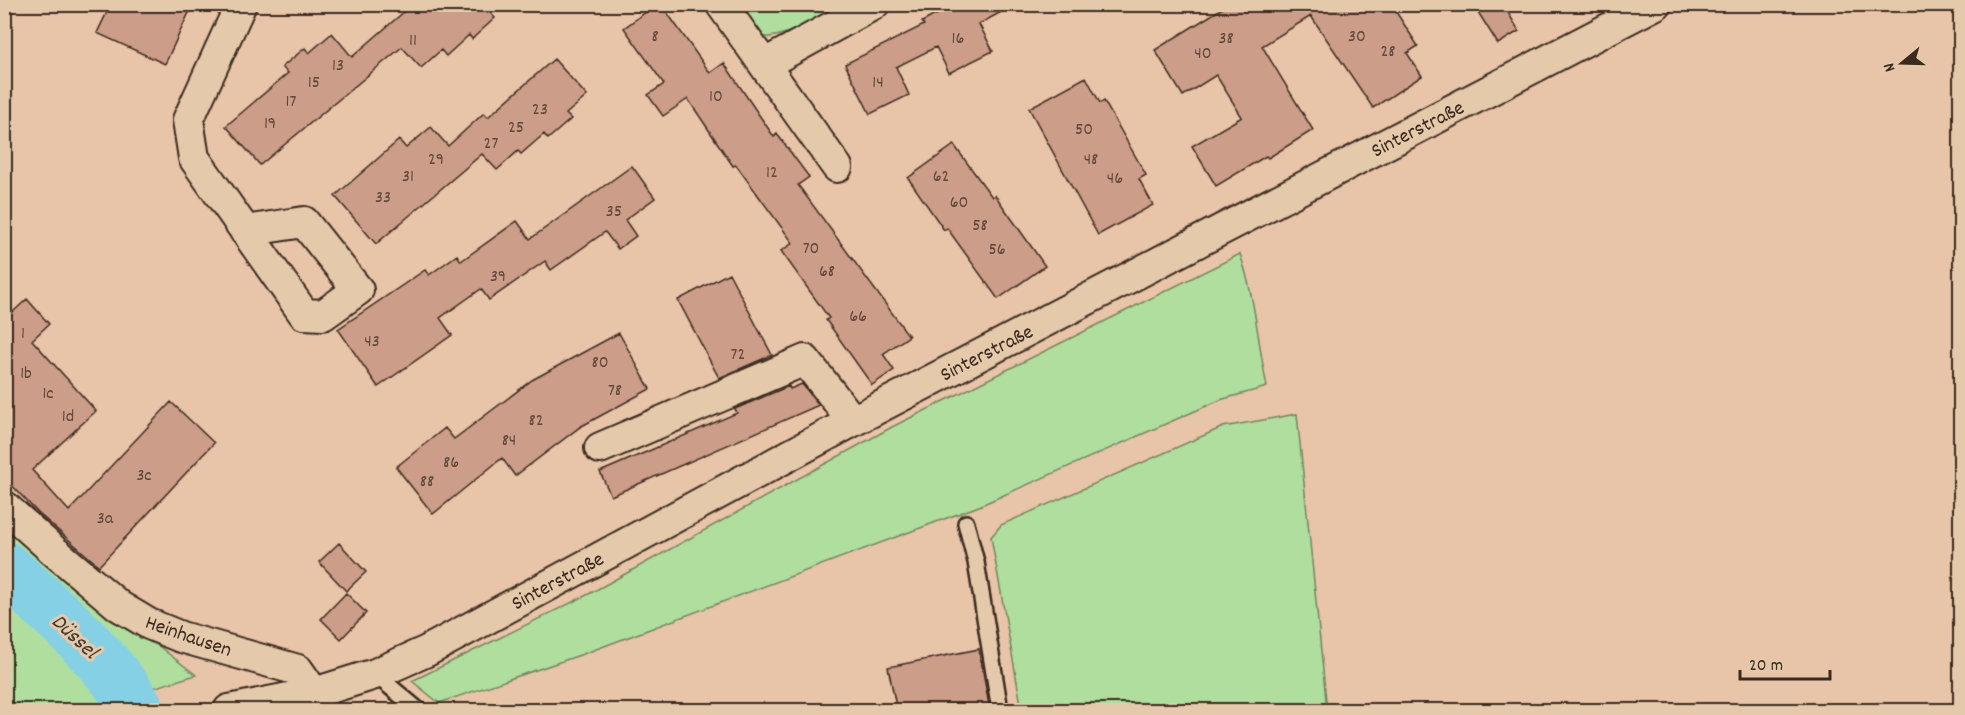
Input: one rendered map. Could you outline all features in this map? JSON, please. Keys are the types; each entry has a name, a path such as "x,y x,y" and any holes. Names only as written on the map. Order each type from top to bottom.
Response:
{"street":[{"path":"241,4 188,120 194,158 245,231"},
{"path":"721,4 837,167"},
{"path":"765,64 874,4"},
{"name":"Sinterstraße","path":"314,693 375,674 427,651 852,421 1656,4"},
{"path":"600,448 806,360 852,421"},
{"name":"Heinhausen","path":"4,506 119,606 149,624 181,637 298,670 314,693"},
{"path":"229,711 314,693"}],"lane":[{"path":"966,523 976,562 1000,711"},
{"path":"375,674 418,711"}],"green space":[{"path":"741,4 841,5 789,32 768,37 756,34 745,17"},
{"path":"1240,254 1253,303 1267,387 1220,400 979,506 583,654 439,703 412,681 587,595 892,427"},
{"path":"1297,414 1327,710 1022,710 991,537 1001,525 1223,427"},
{"path":"4,519 196,675 83,710 5,710"}],"building":[{"path":"111,4 193,4 165,64 97,33"},
{"path":"413,4 482,4 495,18 472,39 469,35 446,56 441,50 421,68 402,47 260,165 226,126 288,73 282,67 305,48 309,53 332,33 352,57"},
{"path":"657,4 661,4 710,73 724,63 774,137 777,134 809,177 798,185 909,336 883,354 894,370 872,385 826,320 829,318 781,251 793,243 736,165 733,166 688,99 663,116 648,95 664,84 624,28"},
{"path":"956,4 1016,4 979,24 993,51 949,73 936,47 896,67 909,95 870,114 845,64 924,25 922,22"},
{"path":"1229,4 1391,4 1418,46 1407,53 1422,76 1373,108 1311,16 1262,46 1313,130 1216,186 1192,146 1242,117 1216,75 1183,96 1155,50"},
{"path":"1473,4 1503,4 1519,31 1498,44"},
{"path":"554,59 587,96 566,114 571,119 548,139 544,134 521,154 518,151 497,170 482,154 376,244 335,196 399,140 406,148 431,127 448,146 484,113 488,117"},
{"path":"1086,77 1100,103 1104,101 1146,175 1139,179 1153,205 1098,235 1029,108"},
{"path":"954,145 992,197 995,195 1045,266 998,299 947,228 944,230 908,178"},
{"path":"632,166 655,198 625,220 636,236 618,249 605,232 551,270 545,261 489,300 481,289 440,318 452,335 378,387 338,329 425,270 429,275 457,255 461,261 517,221 530,239"},
{"path":"729,273 772,355 719,378 678,300"},
{"path":"27,299 49,324 32,340 96,411 32,470 69,511 171,402 214,443 99,566 38,513 4,477 4,320"},
{"path":"619,333 650,389 580,427 515,476 502,458 433,514 396,467 445,428 454,439 532,380"},
{"path":"802,384 819,405 611,496 600,472 737,413 735,409 789,386 790,389"},
{"path":"339,543 366,572 346,591 319,562"},
{"path":"346,593 366,613 341,639 321,619"},
{"path":"979,649 990,711 897,711 888,667"}],"waterway":[{"name":"Düssel","path":"4,568 94,652 110,670 138,710"}]}
